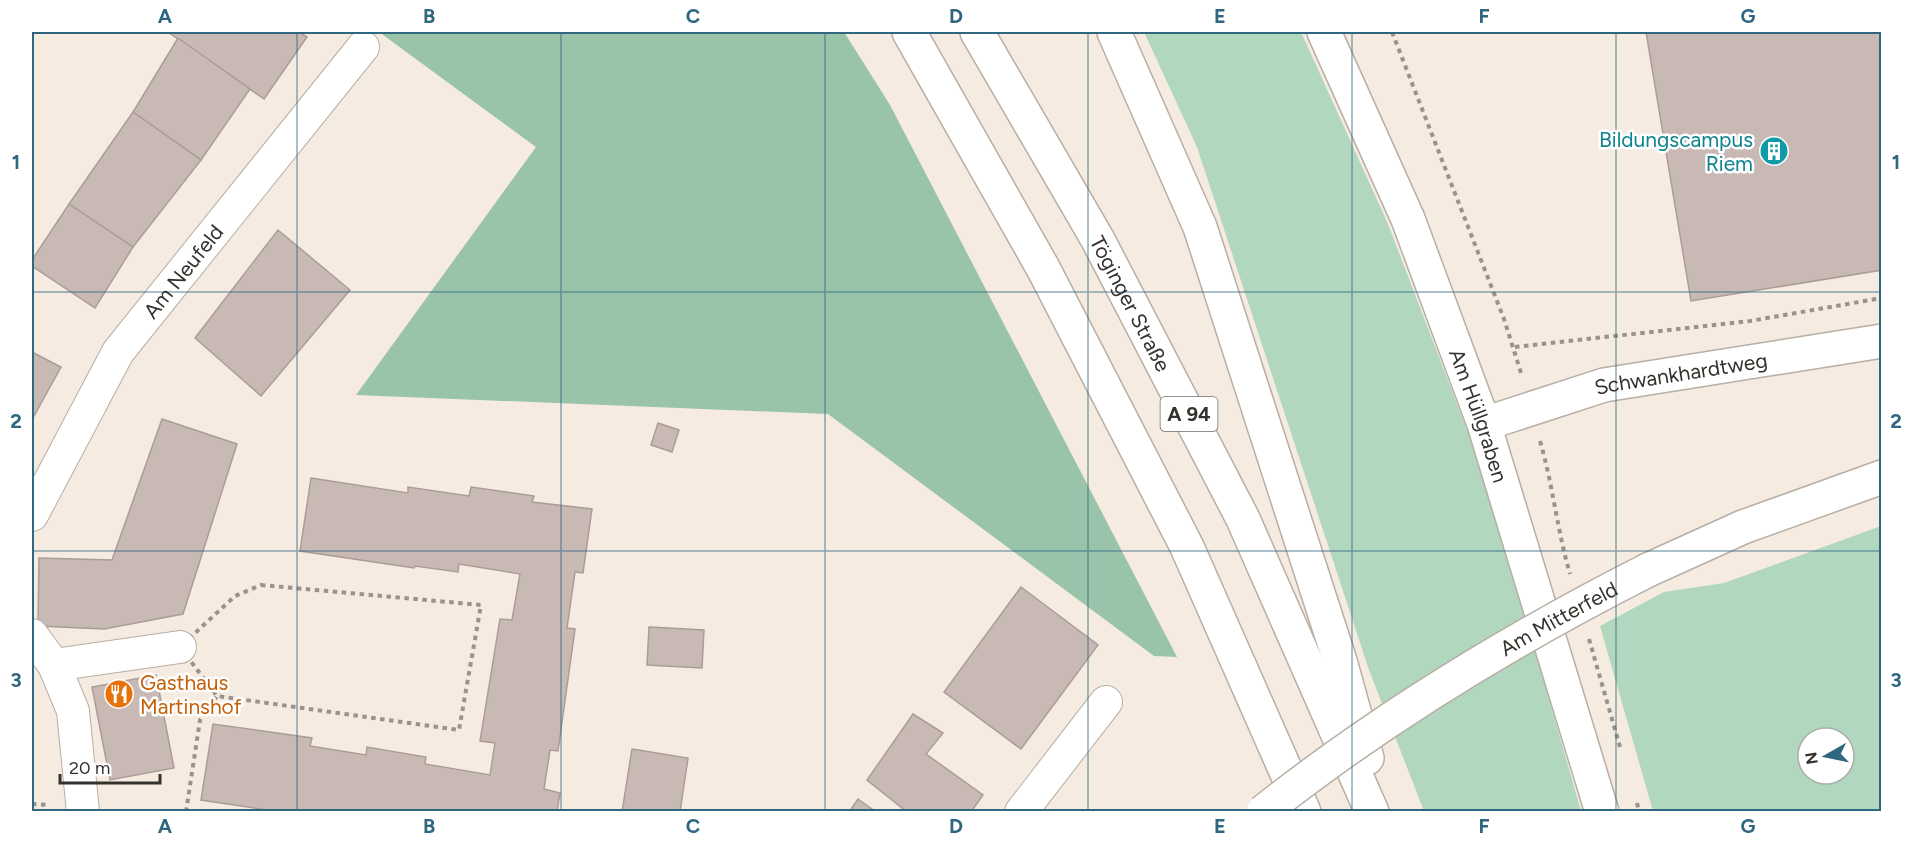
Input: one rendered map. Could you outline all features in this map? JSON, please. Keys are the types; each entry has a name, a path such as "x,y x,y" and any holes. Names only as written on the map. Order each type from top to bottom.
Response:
{"main road":[{"name":"A 94","path":"909,32 1043,268 1187,547 1304,812"},
{"name":"Töginger Straße","path":"978,32 1098,240 1243,519 1372,812"},
{"path":"1114,32 1200,227 1340,661 1382,812"},
{"name":"Am Hüllgraben","path":"1324,32 1408,219 1484,424 1602,812"},
{"name":"Schwankhardtweg","path":"1484,424 1604,385 1881,341"},
{"name":"Am Mitterfeld","path":"1263,812 1369,733 1467,668 1561,614 1648,570 1743,527 1881,477"}],"street":[{"name":"Am Neufeld","path":"32,515 118,352 363,47"},
{"path":"32,635 54,665 73,711 83,812"},
{"path":"54,665 180,647"},
{"path":"1021,812 1106,702"}],"path":[{"path":"1392,32 1515,347 1530,408"},
{"path":"1515,347 1750,321 1881,298"},
{"path":"261,585 482,605 459,730 217,696 180,647 235,596 261,585"},
{"path":"186,812 200,720 217,696"},
{"path":"32,804 46,806"}],"green space":[{"path":"379,32 844,32 890,105 1177,657 1154,656 828,414 356,395 536,147"},
{"path":"1144,32 1301,32 1388,224 1487,482 1581,811 1424,811 1369,670 1197,147"},
{"path":"1881,526 1881,811 1653,811 1600,626 1664,592 1724,583"}],"building":[{"path":"168,32 299,32 307,37 264,99"},
{"name":"Bildungscampus Riem","path":"1646,32 1882,32 1882,270 1691,301"},
{"path":"178,38 250,89 201,160 133,112"},
{"path":"133,112 201,160 133,247 69,204"},
{"path":"69,204 133,247 95,308 32,266 32,260"},
{"path":"278,230 350,290 261,396 195,338"},
{"path":"32,352 61,367 34,416 32,415"},
{"path":"162,419 237,444 183,614 104,629 38,626 39,558 112,560"},
{"path":"658,423 679,430 672,452 651,445"},
{"path":"311,478 408,493 408,487 469,496 471,487 534,496 532,502 592,509 583,573 575,572 567,628 575,629 558,751 550,750 544,789 560,793 557,812 280,812 201,800 213,724 312,738 310,746 366,755 367,747 426,757 425,764 490,775 495,743 480,741 500,619 512,620 520,574 459,564 458,572 415,566 414,568 300,551"},
{"path":"1021,587 1098,645 1021,749 944,692"},
{"path":"649,627 704,630 702,668 647,665"},
{"path":"156,675 174,768 110,780 92,687"},
{"path":"913,714 943,733 926,754 983,795 971,812 907,812 867,780"},
{"path":"632,749 688,758 680,812 622,812"},
{"path":"858,799 876,812 849,812"}],"place":[{"name":"Bildungscampus Riem","path":"1774,151"},
{"name":"Gasthaus Martinshof","path":"119,694"}]}
